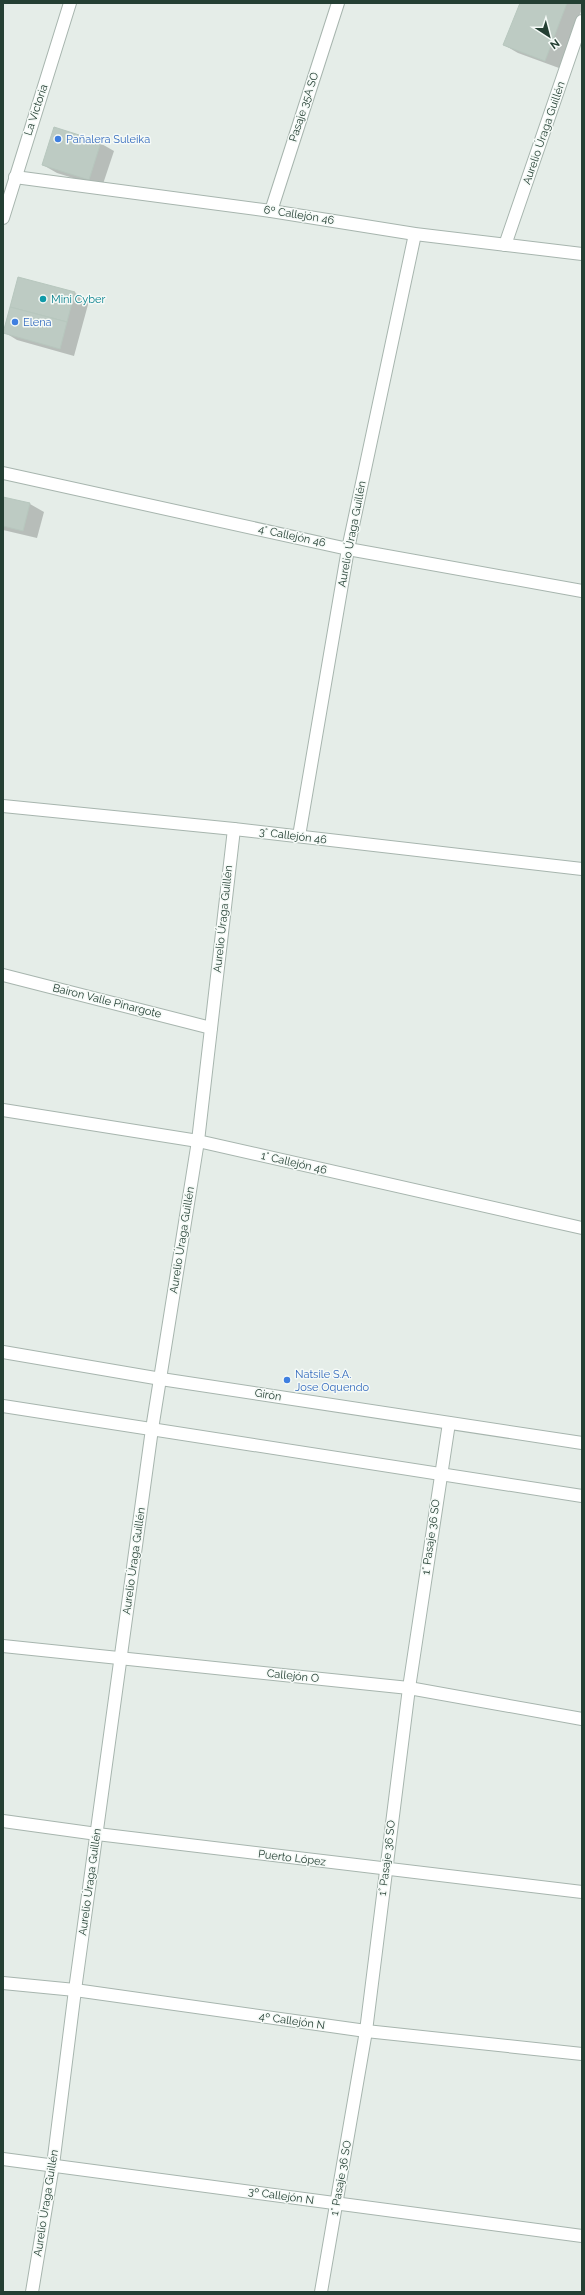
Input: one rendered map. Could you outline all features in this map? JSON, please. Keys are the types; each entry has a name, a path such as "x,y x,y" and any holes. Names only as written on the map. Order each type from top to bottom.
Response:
{"street":[{"name":"La Victoria","path":"3,218 70,3"},
{"name":"Pasaje 35A SO","path":"271,211 338,3"},
{"name":"Aurelio Úraga Guillén","path":"505,246 582,21"},
{"name":"6º Callejón 46","path":"15,177 271,211 415,234 505,246 582,254"},
{"name":"Aurelio Úraga Guillén","path":"299,836 348,549 415,234"},
{"name":"4° Callejón 46","path":"3,473 348,549 582,591"},
{"name":"3° Callejón 46","path":"3,806 299,836 582,869"},
{"name":"Aurelio Úraga Guillén","path":"32,2292 53,2166 75,1990 122,1659 152,1429 198,1141 234,829"},
{"name":"Bairon Valle Pinargote","path":"3,975 211,1028"},
{"name":"1° Callejón 46","path":"3,1110 198,1141 582,1228"},
{"name":"Girón","path":"3,1352 161,1379 582,1443"},
{"path":"3,1406 439,1475 582,1496"},
{"name":"1° Pasaje 36 SO","path":"321,2292 366,2032 409,1688 439,1475 449,1423"},
{"name":"Callejón O","path":"3,1646 409,1688 582,1719"},
{"name":"Puerto López","path":"3,1821 97,1834 582,1892"},
{"name":"4º Callejón N","path":"3,1983 75,1990 366,2032 582,2054"},
{"name":"3º Callejón N","path":"3,2159 582,2236"}],"building":[{"path":"520,3 567,3 545,61 503,45"},
{"path":"54,127 101,142 89,180 42,165"},
{"name":"Mini Cyber","path":"18,277 75,292 67,322 10,307"},
{"path":"10,307 67,322 60,349 3,333"},
{"path":"3,497 30,503 23,531 3,526"}],"place":[{"name":"Pañalera Suleika","path":"58,139"},
{"name":"Mini Cyber","path":"43,299"},
{"name":"Elena","path":"15,322"},
{"name":"Natsile S.A. Jose Oquendo","path":"287,1380"}]}
